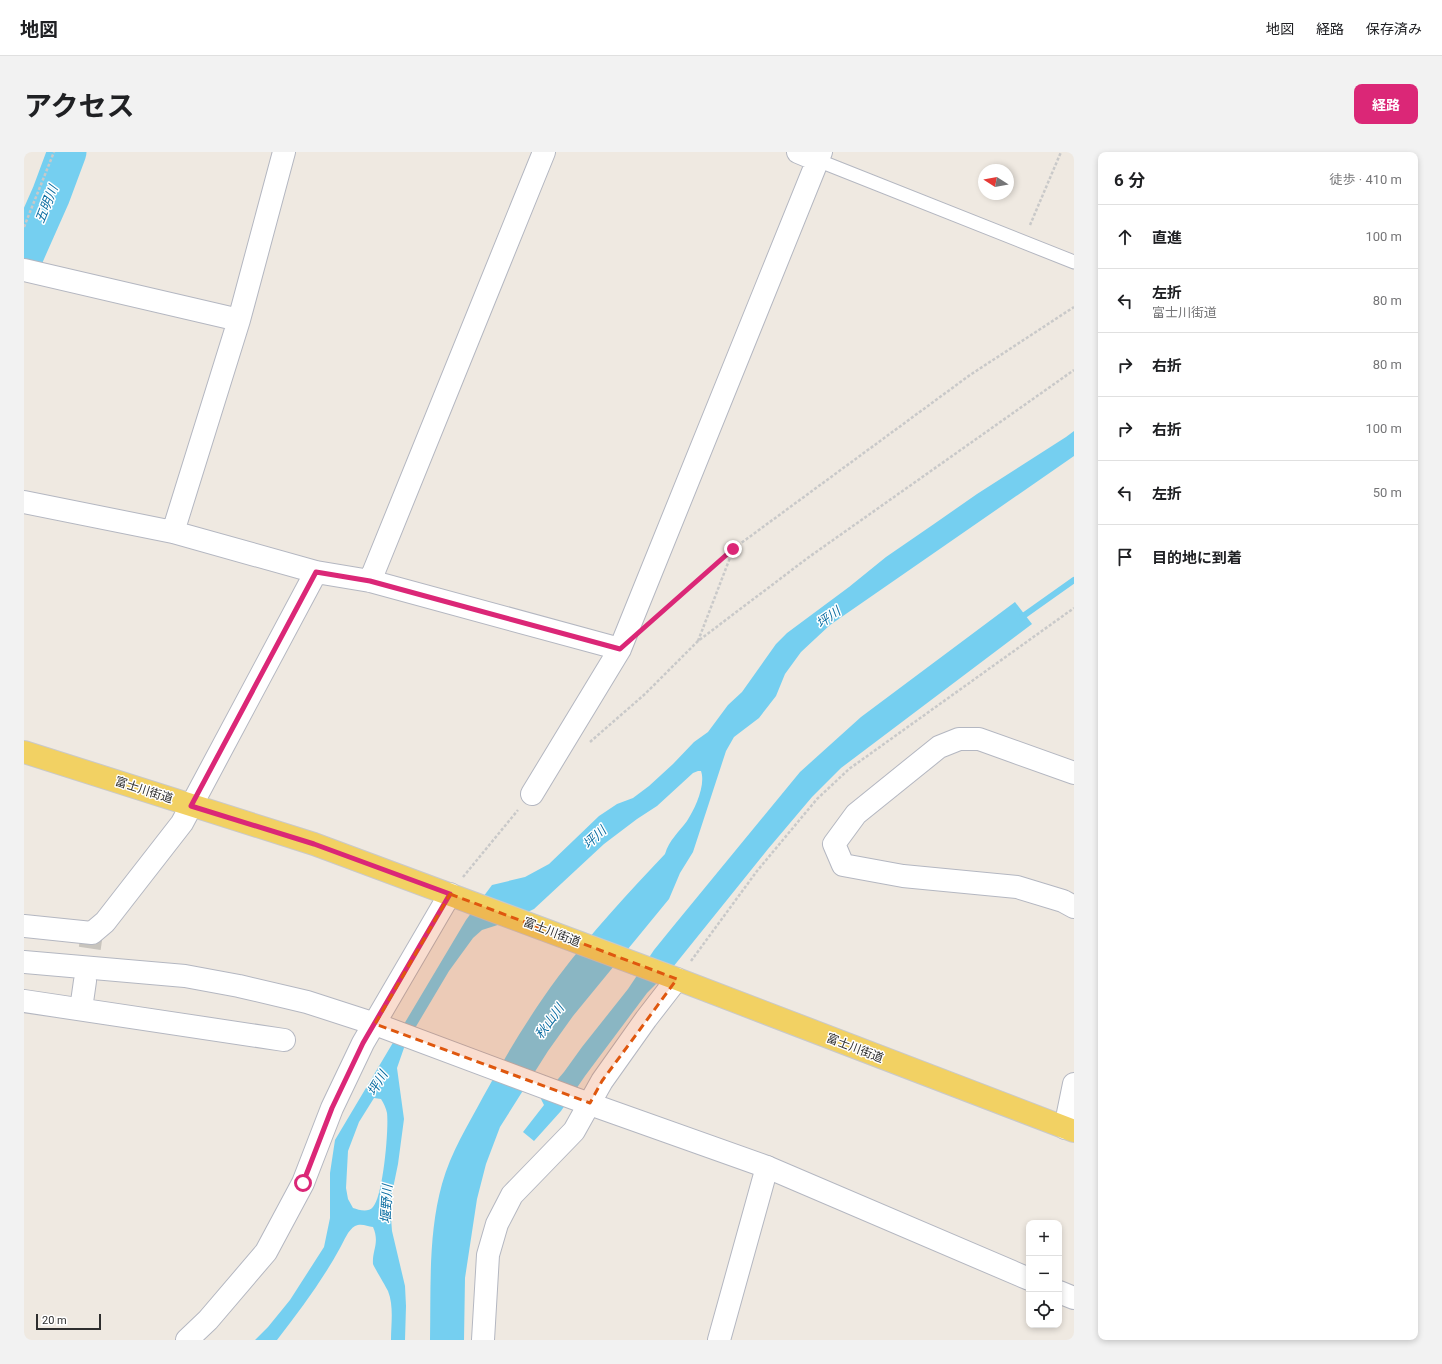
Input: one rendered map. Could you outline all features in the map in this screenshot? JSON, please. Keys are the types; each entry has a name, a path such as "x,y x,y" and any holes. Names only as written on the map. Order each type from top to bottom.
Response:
{"main road":[{"name":"富士川街道","path":"24,752 314,844 671,977 1068,1129"}],"street":[{"path":"173,532 239,320 284,152"},
{"path":"370,581 544,152"},
{"path":"532,794 620,649 812,155"},
{"path":"30,271 239,320"},
{"path":"24,502 173,532 316,572 370,581 620,649"},
{"path":"24,926 92,933 105,922 177,829 191,806 316,572"},
{"path":"1074,773 979,739 958,739 939,747 856,814 834,844 843,865 903,876 1017,887 1074,907"},
{"path":"187,1340 208,1320 266,1252 303,1183 332,1108 363,1043 450,894"},
{"path":"24,962 185,976 239,986 306,1002 375,1024 767,1167 1026,1278"},
{"path":"483,1340 488,1255 497,1224 512,1195 574,1131 582,1100 607,1075 646,1019 671,977"},
{"path":"81,1009 85,982"},
{"path":"24,1001 284,1040"},
{"path":"1068,1129 1074,1084"},
{"path":"719,1340 767,1167"},
{"path":"1062,1293 1074,1298"}],"lane":[{"path":"812,155 1074,262"}],"path":[{"path":"24,227 54,152"},
{"path":"1023,242 1061,152"},
{"path":"656,618 733,549 970,375 1074,307"},
{"path":"733,549 698,641 809,557 1074,370"}],"highlighted area":[{"path":"450,894 677,979 602,1081 590,1103 375,1024"}],"water":[{"path":"1074,431 1074,456 830,625 801,652 785,674 776,696 759,718 734,737 726,751 693,852 680,873 669,899 573,1016 548,1051 500,1127 486,1164 477,1199 465,1278 464,1340 430,1340 431,1262 434,1222 442,1184 450,1161 466,1128 500,1066 548,991 597,929 665,854 672,840 687,821 696,804 701,790 701,771 693,773 657,806 604,844 534,909 507,922 482,930 473,938 449,971 405,1045 397,1068 404,1119 398,1164 391,1198 391,1218 392,1231 405,1286 405,1340 391,1340 392,1309 388,1291 373,1264 376,1238 373,1227 357,1225 348,1233 318,1284 277,1340 255,1340 268,1327 290,1300 324,1247 330,1218 330,1173 335,1140 466,920 492,885 525,877 549,864 599,816 617,804 633,798 649,786 694,742 708,732 728,705 742,692 776,644 787,633 849,587 886,557 977,494","holes":["374,1098 381,1099 387,1111 387,1121 386,1147 380,1190 377,1201 373,1207 369,1210 361,1210 353,1208 348,1199 346,1188 348,1151 359,1122"]},
{"path":"1015,602 1032,624 841,768 812,797 673,967 647,993 585,1076 561,1111 534,1141 523,1132 544,1105 541,1099 564,1072 628,989 654,950 800,772 861,717"}],"waterway":[{"name":"五明川","path":"24,256 51,195 67,152"},
{"path":"1019,619 1074,580"}],"tunnel":[{"path":"85,981 92,933"}],"route":[{"path":"303,1183 332,1108 363,1043 450,894 314,844 191,806 316,572 370,581 620,649 733,549"}],"water label":[{"name":"坪川","path":"828,617"},
{"name":"坪川","path":"594,837"},
{"name":"秋山川","path":"549,1021"},
{"name":"坪川","path":"377,1083"},
{"name":"堰野川","path":"386,1204"}]}
